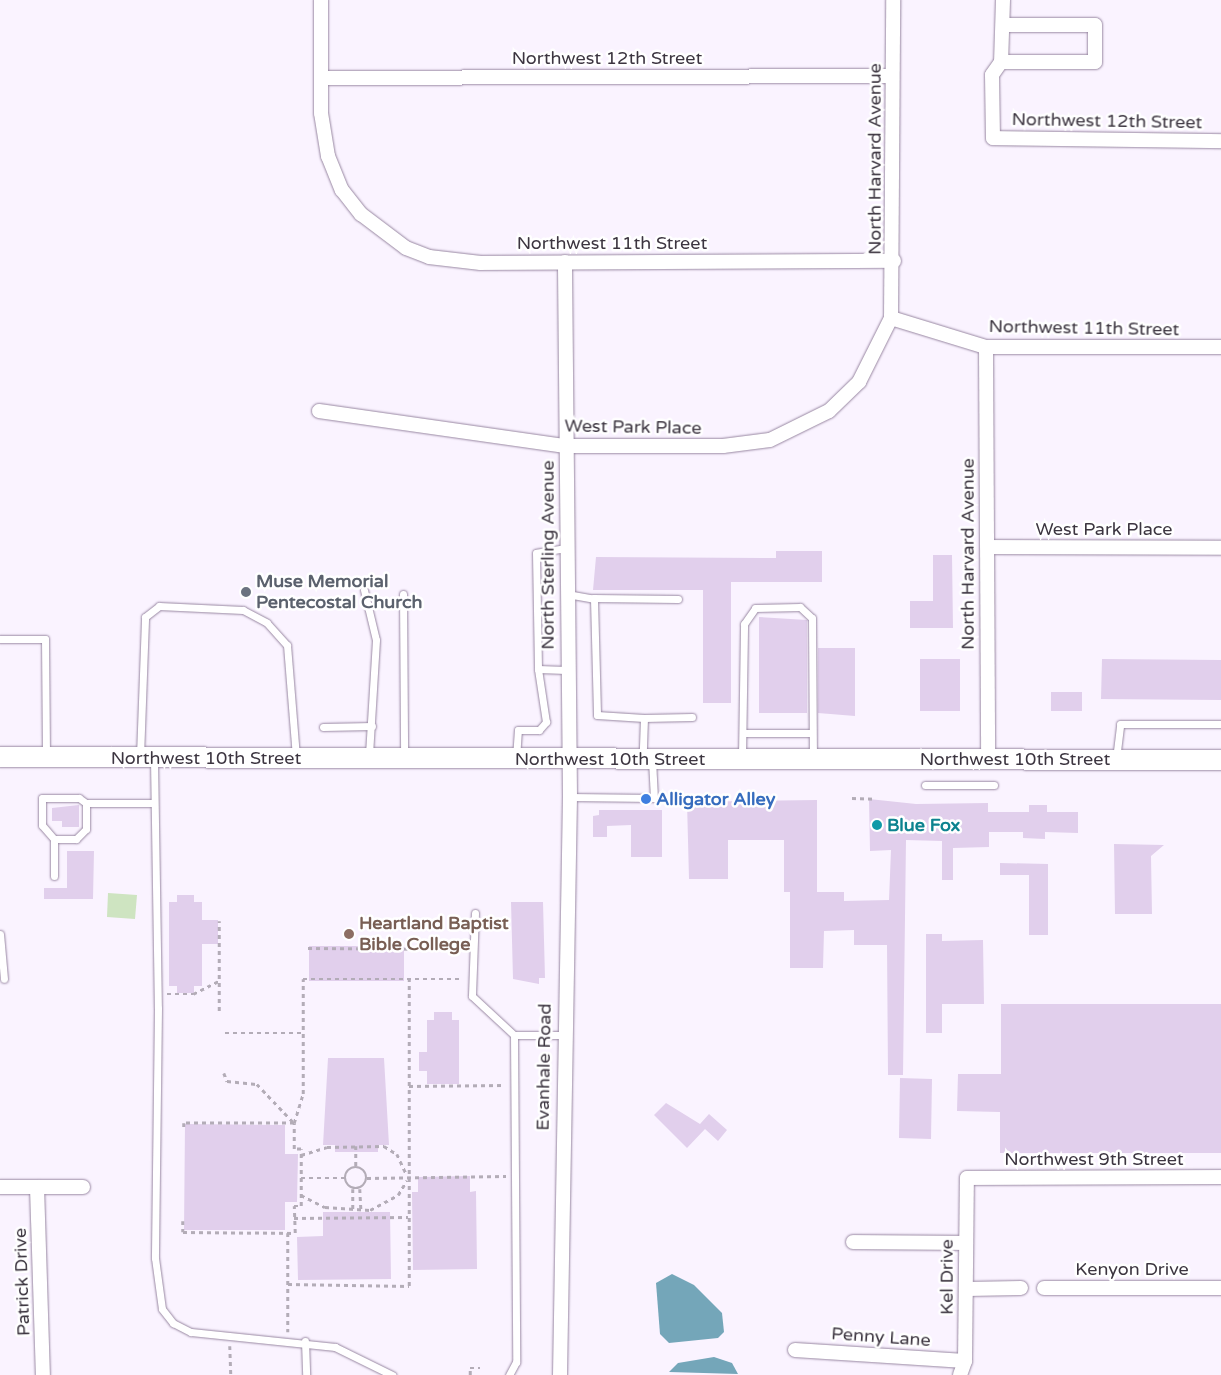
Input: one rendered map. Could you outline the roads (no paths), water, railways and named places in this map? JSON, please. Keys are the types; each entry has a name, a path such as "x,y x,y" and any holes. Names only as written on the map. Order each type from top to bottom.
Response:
{"main road":[{"name":"Northwest 10th Street","path":"0,757 1221,760"}],"street":[{"path":"321,0 321,78"},
{"name":"North Harvard Avenue","path":"891,318 894,261 893,0"},
{"path":"1002,25 1096,25 1096,62 1001,62 1002,25 1003,0"},
{"name":"Northwest 12th Street","path":"1001,62 992,75 993,138 1221,141"},
{"name":"Northwest 12th Street","path":"321,78 892,76"},
{"name":"Northwest 11th Street","path":"321,78 328,156 350,200 390,238 429,257 481,263 894,261"},
{"name":"North Sterling Avenue","path":"565,262 568,759"},
{"name":"Northwest 11th Street","path":"891,318 986,347 1221,348"},
{"name":"West Park Place","path":"319,411 566,446 731,446 791,433 829,411 859,382 891,318"},
{"name":"North Harvard Avenue","path":"986,347 988,760"},
{"name":"West Park Place","path":"987,547 1221,548"},
{"name":"Evanhale Road","path":"560,1375 563,1035 570,797 568,759"},
{"name":"Northwest 9th Street","path":"967,1178 1221,1177"},
{"name":"Kel Drive","path":"960,1375 965,1361 967,1178"},
{"path":"0,1187 83,1187"},
{"name":"Patrick Drive","path":"37,1187 43,1375"},
{"path":"853,1242 965,1242"},
{"path":"967,1288 1021,1288"},
{"name":"Kenyon Drive","path":"1044,1288 1221,1288"},
{"name":"Penny Lane","path":"795,1350 965,1361"}],"lane":[{"path":"516,759 518,730 539,730 546,722 538,669 537,550 566,548"},
{"path":"364,590 376,640 369,758"},
{"path":"403,594 404,758"},
{"path":"566,594 593,598 678,599"},
{"path":"593,598 597,714 644,718 692,717"},
{"path":"296,758 287,644 267,623 243,610 159,606 145,617 147,758 154,803 156,1287 162,1309 173,1323 191,1332 229,1337 305,1341 357,1355 392,1375"},
{"path":"742,759 744,624 749,613 765,606 800,607 812,618 812,759"},
{"path":"0,639 45,639 46,758"},
{"path":"538,669 566,670"},
{"path":"570,797 654,798 644,718"},
{"path":"1116,759 1120,724 1221,724"},
{"path":"323,727 372,726"},
{"path":"743,733 812,733"},
{"path":"925,785 994,785"},
{"path":"54,876 54,839 42,826 42,798 79,798 86,803 154,803"},
{"path":"54,839 76,839 86,829 86,803"},
{"path":"475,913 472,996 514,1035 563,1035"},
{"path":"0,934 4,979"},
{"path":"509,1375 516,1362 514,1035"},
{"path":"305,1341 306,1375"}],"water":[{"path":"672,1274 694,1285 722,1313 724,1332 718,1338 669,1343 660,1334 656,1283"},
{"path":"714,1357 732,1363 738,1374 669,1372 678,1363"}],"place":[{"name":"Muse Memorial Pentecostal Church","path":"246,592"},
{"name":"Alligator Alley","path":"646,799"},
{"name":"Blue Fox","path":"877,825"},
{"name":"Heartland Baptist Bible College","path":"349,934"}]}
